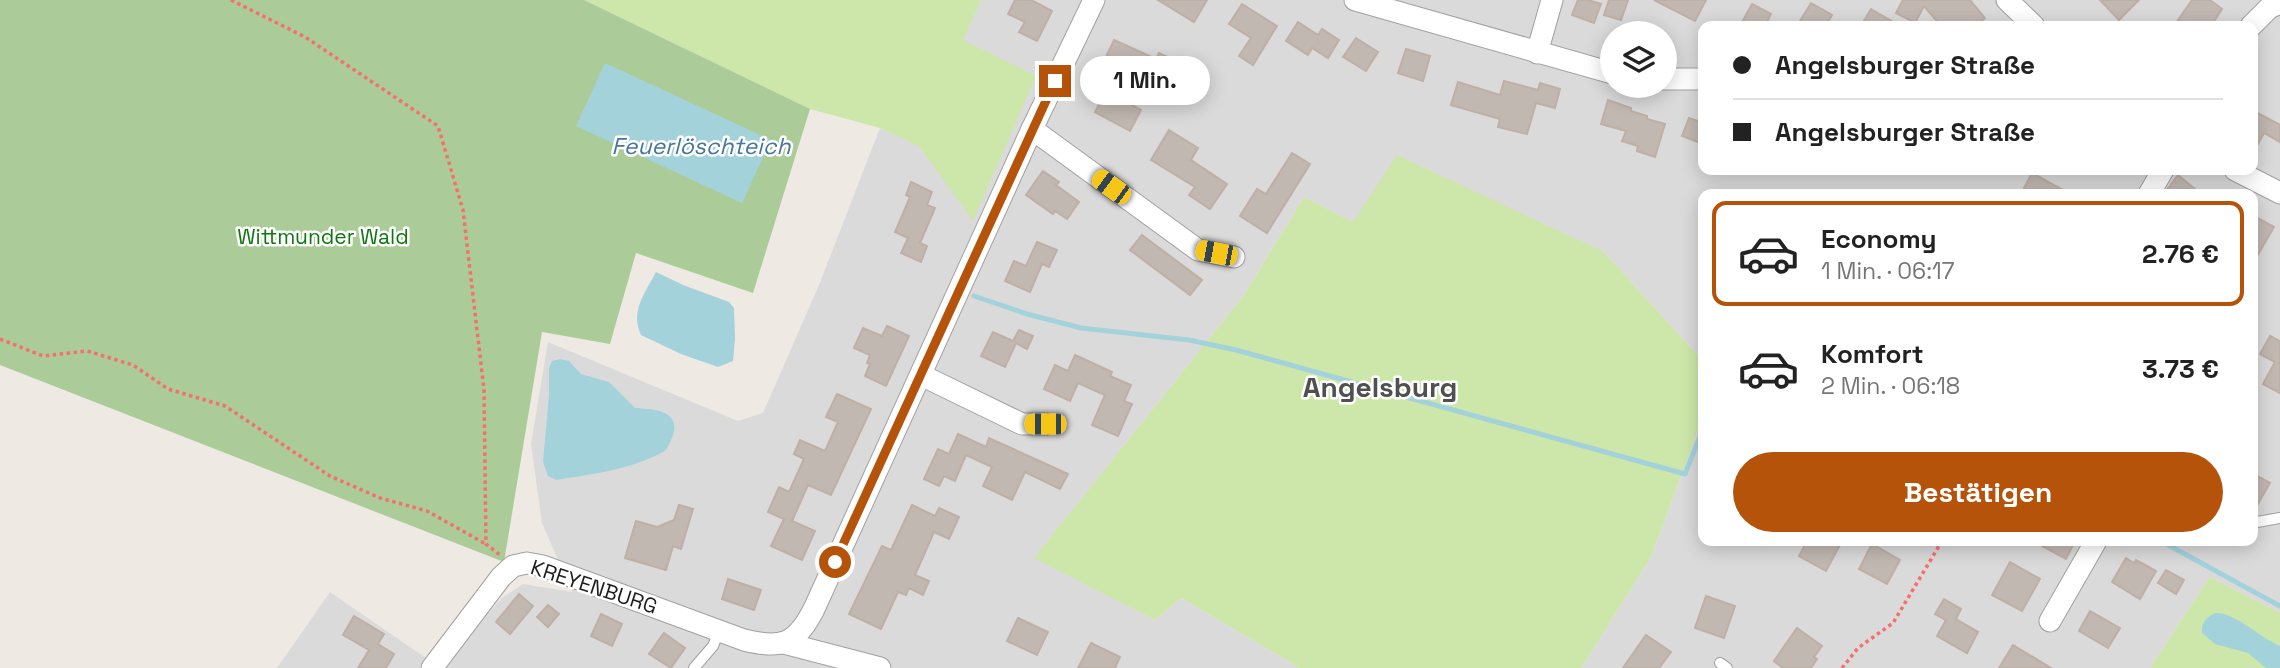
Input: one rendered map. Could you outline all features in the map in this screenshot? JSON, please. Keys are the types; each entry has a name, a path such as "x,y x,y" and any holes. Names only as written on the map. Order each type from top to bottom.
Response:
{"street":[{"path":"790,639 807,622 814,609 1032,129 1094,0"},
{"path":"1355,0 1600,70"},
{"path":"1537,54 1552,0"},
{"path":"2007,0 2021,21"},
{"path":"2256,21 2269,8 2280,2"},
{"path":"1677,79 1698,79"},
{"path":"1032,129 1198,250 1234,257"},
{"path":"2245,175 2280,193"},
{"path":"921,375 1022,424 1045,424"},
{"path":"2050,621 2093,546"},
{"name":"KREYENBURG","path":"432,668 501,577 513,566 527,563 544,566 719,631 766,645 790,639 880,668"}],"lane":[{"path":"2258,522 2280,518"},
{"path":"694,668 713,646 719,631"}],"path":[{"path":"231,0 305,37 438,126 463,210 484,390 486,544"},
{"path":"0,339 43,356 87,351 133,365 168,389 225,407 330,476 380,498 427,511 486,544 513,566"},
{"path":"1842,668 1858,648 1893,623 1939,546"}],"shaded area":[{"path":"981,0 2280,0 2280,613 2210,577 2150,668 1581,668 1651,557 1698,430 1698,546 2258,546 2258,189 1698,189 1698,355 1604,252 1353,222 1304,197 1244,295 1035,557 1155,620 1181,598 1300,668 277,668 330,592 439,667 502,598 523,584 572,592 542,523 531,444 548,342 738,421 763,413 819,285 880,128 920,146 973,220 962,40"}],"green space":[{"name":"Wittmunder Wald","path":"0,0 584,0 810,109 753,293 636,253 610,344 542,332 504,562 0,365"},
{"path":"584,0 981,0 963,40 1036,76 973,221 919,146 880,128 810,109"},
{"path":"1397,155 1604,252 1698,355 1698,430 1651,557 1581,668 1300,668 1181,598 1155,620 1034,558 1244,295 1304,197 1353,222"},
{"path":"2210,577 2280,613 2280,668 2150,668"}],"water":[{"name":"Feuerlöschteich","path":"605,63 771,140 742,203 576,126"},
{"path":"656,272 729,302 734,308 733,361 718,367 681,354 641,335 638,310"},
{"path":"552,361 569,361 581,374 609,382 635,408 656,410 670,417 674,422 674,429 666,450 641,462 613,470 556,480 548,476 543,462 549,368"},
{"path":"2215,613 2231,616 2280,646 2280,668 2266,668 2248,653 2215,644 2202,633 2205,621"}],"building":[{"path":"1015,0 1031,0 1052,11 1037,41 1019,32 1025,22 1008,14"},
{"path":"1158,0 1207,0 1194,22"},
{"path":"1578,0 1601,4 1594,23 1572,15"},
{"path":"1609,0 1628,0 1621,20 1604,15"},
{"path":"1654,0 1706,0 1695,21"},
{"path":"1903,0 1970,0 1985,18 1981,21 1937,21 1924,6 1916,21 1896,13"},
{"path":"2100,0 2139,0 2119,20"},
{"path":"2192,0 2210,0 2222,9 2214,21 2177,21"},
{"path":"1811,3 1832,15 1829,21 1800,21"},
{"path":"1242,4 1277,26 1253,65 1239,56 1251,38 1229,24"},
{"path":"1752,4 1771,14 1768,21 1743,21"},
{"path":"1871,9 1891,21 1864,21"},
{"path":"1298,22 1318,35 1322,29 1339,40 1328,58 1312,48 1308,55 1286,41"},
{"path":"1356,38 1378,52 1366,71 1343,57"},
{"path":"1114,40 1156,59 1159,53 1185,65 1177,83 1132,63 1129,69 1105,59"},
{"path":"1406,49 1430,56 1423,81 1398,73"},
{"path":"1504,81 1538,90 1540,83 1560,89 1555,108 1536,103 1527,134 1498,127 1500,119 1451,105 1458,82 1500,95"},
{"path":"1106,91 1141,110 1130,131 1095,112"},
{"path":"1608,100 1631,108 1631,111 1647,116 1647,119 1665,124 1655,157 1637,151 1638,146 1622,141 1626,131 1601,124"},
{"path":"2258,113 2280,125 2280,142 2264,133 2258,144"},
{"path":"1689,118 1698,121 1698,142 1682,136"},
{"path":"1169,130 1198,148 1191,160 1227,184 1210,209 1189,195 1195,187 1151,160"},
{"path":"1292,153 1310,164 1267,233 1240,216 1257,189 1266,194"},
{"path":"1043,171 1059,182 1056,185 1079,202 1067,219 1055,211 1053,214 1026,195"},
{"path":"2031,175 2036,175 2061,189 2026,189"},
{"path":"2178,175 2195,189 2168,189"},
{"path":"911,182 932,192 927,205 935,208 920,243 927,246 921,262 901,253 908,238 895,232 910,197 906,195"},
{"path":"2258,218 2274,227 2258,255"},
{"path":"1142,235 1202,280 1190,295 1130,250"},
{"path":"1037,242 1057,250 1049,267 1042,264 1030,292 1005,281 1014,261 1026,266"},
{"path":"887,326 909,336 886,386 865,376 870,355 854,348 863,328 882,336"},
{"path":"1019,330 1033,336 1027,349 1016,343 1005,367 981,356 993,332 1013,341"},
{"path":"2270,336 2280,341 2280,393 2263,384 2275,362 2260,354"},
{"path":"1075,355 1112,372 1110,376 1131,385 1124,401 1132,404 1118,436 1092,425 1105,395 1078,383 1070,401 1044,389 1055,365 1068,371"},
{"path":"837,394 871,409 831,495 808,485 792,521 815,531 802,560 771,546 784,519 768,512 779,487 789,492 804,459 794,454 800,440 825,451 838,422 826,417"},
{"path":"958,434 986,447 989,438 1068,474 1060,489 1025,472 1012,500 983,486 992,467 966,455 955,481 944,476 939,486 924,479 938,449 949,454"},
{"path":"2258,477 2270,483 2258,504"},
{"path":"679,505 693,509 681,549 673,546 666,570 625,558 636,521 657,527 674,520"},
{"path":"912,505 935,516 939,508 959,517 949,539 934,532 915,575 929,581 923,595 909,588 906,595 898,592 881,629 849,614 882,546 891,550"},
{"path":"1804,546 1839,546 1826,571 1799,556"},
{"path":"1871,546 1900,560 1887,584 1859,569"},
{"path":"2042,546 2072,546 2066,559"},
{"path":"2126,558 2134,563 2136,560 2156,571 2140,599 2112,582"},
{"path":"2010,562 2040,579 2022,611 1992,595"},
{"path":"2166,570 2184,580 2176,594 2158,583"},
{"path":"728,579 761,590 754,610 722,599"},
{"path":"519,594 533,606 510,634 496,622"},
{"path":"1706,596 1735,606 1724,638 1695,628"},
{"path":"1944,599 1961,609 1956,619 1978,632 1967,653 1937,636 1946,620 1935,614"},
{"path":"548,605 559,614 548,627 537,617"},
{"path":"2090,611 2120,628 2108,648 2079,631"},
{"path":"601,614 622,624 612,646 591,636"},
{"path":"354,616 384,634 378,644 394,654 386,668 358,668 369,650 343,635"},
{"path":"1018,618 1048,632 1037,655 1007,641"},
{"path":"1797,628 1822,646 1814,657 1817,659 1811,668 1783,668 1774,661"},
{"path":"664,633 685,648 671,668 649,654"},
{"path":"1646,635 1671,652 1659,668 1623,668"},
{"path":"1091,643 1120,657 1115,668 1078,668"},
{"path":"2013,645 2051,668 1999,668"}],"waterway":[{"path":"974,296 1081,328 1189,340 1236,350 1685,474 1698,442"},
{"path":"2170,546 2280,606"}],"district":[{"name":"Angelsburg","path":"1380,387"}],"route":[{"path":"835,562 1055,81"}]}
